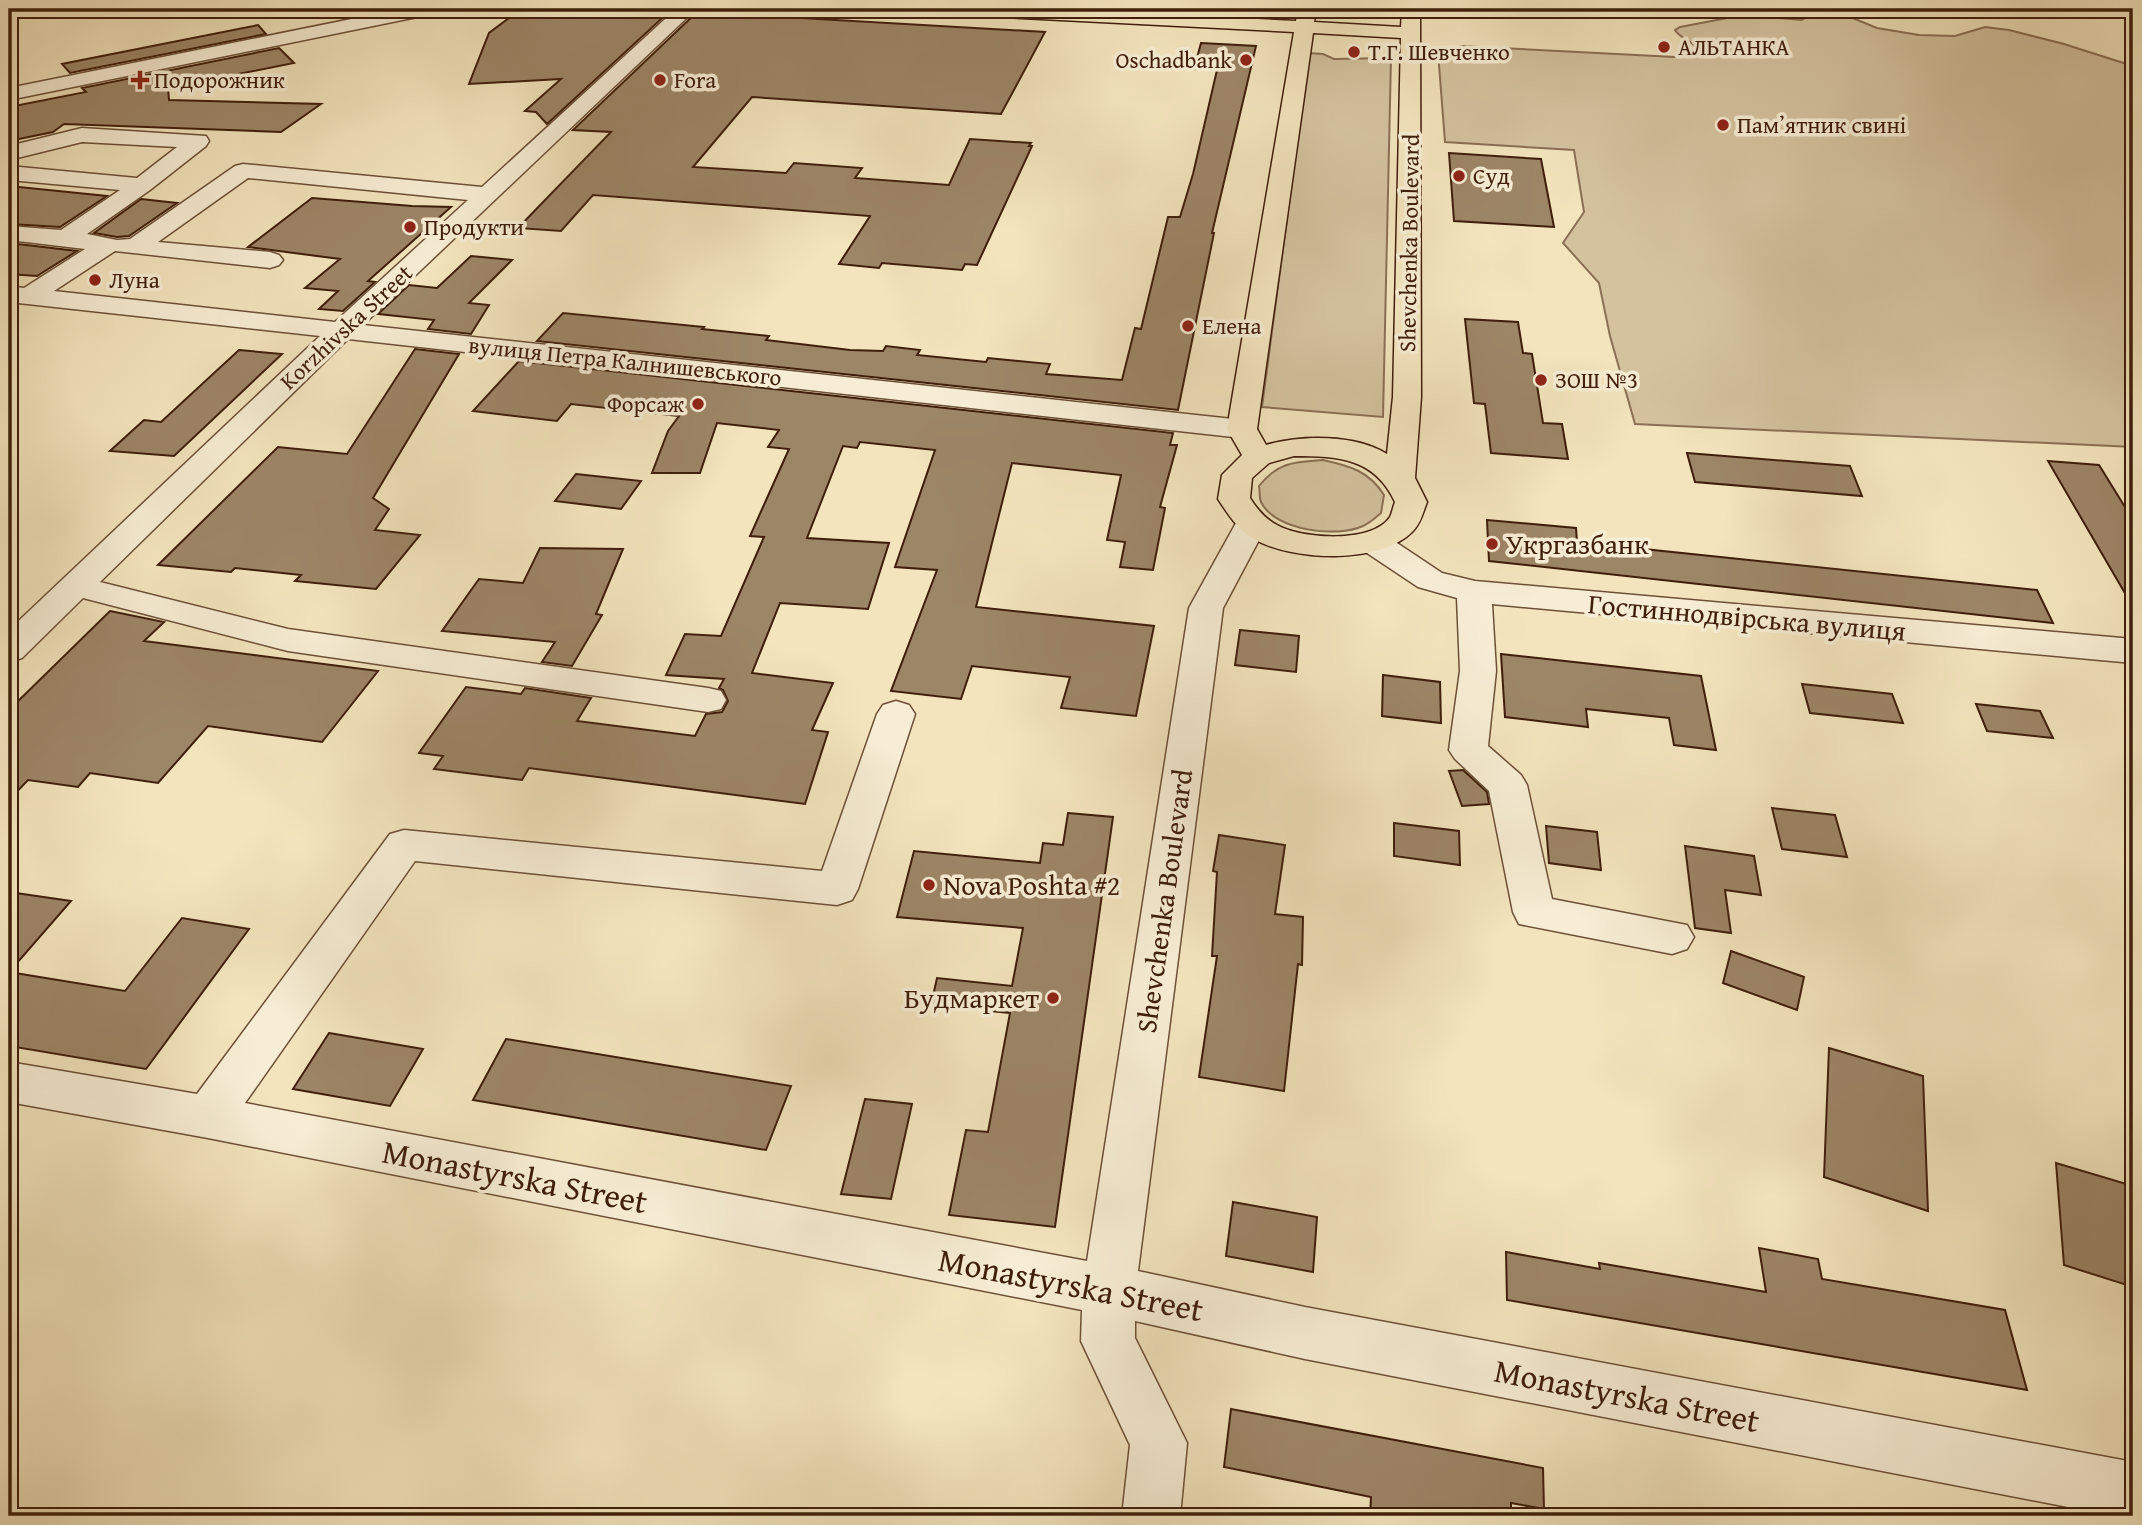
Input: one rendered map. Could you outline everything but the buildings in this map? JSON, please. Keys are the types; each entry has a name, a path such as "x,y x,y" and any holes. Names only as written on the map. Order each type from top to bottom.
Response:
{"main road":[{"path":"965,9 1411,21"},
{"path":"1258,457 1242,429 1306,18"},
{"name":"Shevchenka Boulevard","path":"1252,523 1287,541 1331,548 1373,542 1402,525 1411,502 1400,478 1407,397 1411,21"},
{"path":"1252,523 1234,499 1237,475 1258,457 1293,447 1334,447 1372,458 1400,478"}],"street":[{"path":"9,94 427,9"},
{"name":"Korzhivska Street","path":"9,650 342,330 687,9"},
{"path":"9,153 82,135 198,141 142,185 66,238"},
{"path":"135,247 243,171 487,195"},
{"path":"9,173 142,185"},
{"path":"9,233 270,260"},
{"path":"19,295 108,245"},
{"name":"вулиця Петра Калнишевського","path":"19,295 1242,429"},
{"name":"Shevchenka Boulevard","path":"1151,1516 1159,1443 1108,1341 1109,1290 1206,608 1252,523"},
{"name":"Гостиннодвірська вулиця","path":"1373,542 1430,580 1474,592 2133,651"},
{"path":"75,586 288,640 708,699"},
{"path":"1474,592 1478,671 1468,750 1507,785 1534,912 1672,937"},
{"path":"208,1117 404,845 837,889 896,714"},
{"name":"Monastyrska Street","path":"9,1082 208,1117 1109,1290 1305,1334 2133,1491"}],"shaded area":[{"path":"1815,11 1838,12 1877,28 1919,35 1955,36 1985,27 2009,30 2133,66 2133,447 1635,424 1610,336 1599,283 1563,243 1584,212 1574,150 1445,142 1438,52 1454,51 1461,46 1675,57 1697,52 1694,45 1675,30 1680,27 1743,15 1802,20"},
{"path":"1309,53 1323,54 1334,59 1391,58 1383,417 1262,407"},
{"path":"1323,460 1350,467 1372,480 1384,495 1381,513 1366,525 1352,530 1323,531 1293,526 1268,512 1260,500 1259,486 1266,478 1287,465"}],"place":[{"name":"АЛЬТАНКА","path":"1664,47"},
{"name":"Т.Г. Шевченко","path":"1354,52"},
{"name":"Oschadbank","path":"1246,60"},
{"name":"Подорожник","path":"140,80"},
{"name":"Fora","path":"660,80"},
{"name":"Памʼятник свині","path":"1723,125"},
{"name":"Суд","path":"1459,176"},
{"name":"Продукти","path":"410,227"},
{"name":"Луна","path":"95,280"},
{"name":"Елена","path":"1188,326"},
{"name":"ЗОШ №3","path":"1541,380"},
{"name":"Форсаж","path":"698,404"},
{"name":"Укргазбанк","path":"1492,544"},
{"name":"Nova Poshta #2","path":"929,885"},
{"name":"Будмаркет","path":"1053,998"}]}
